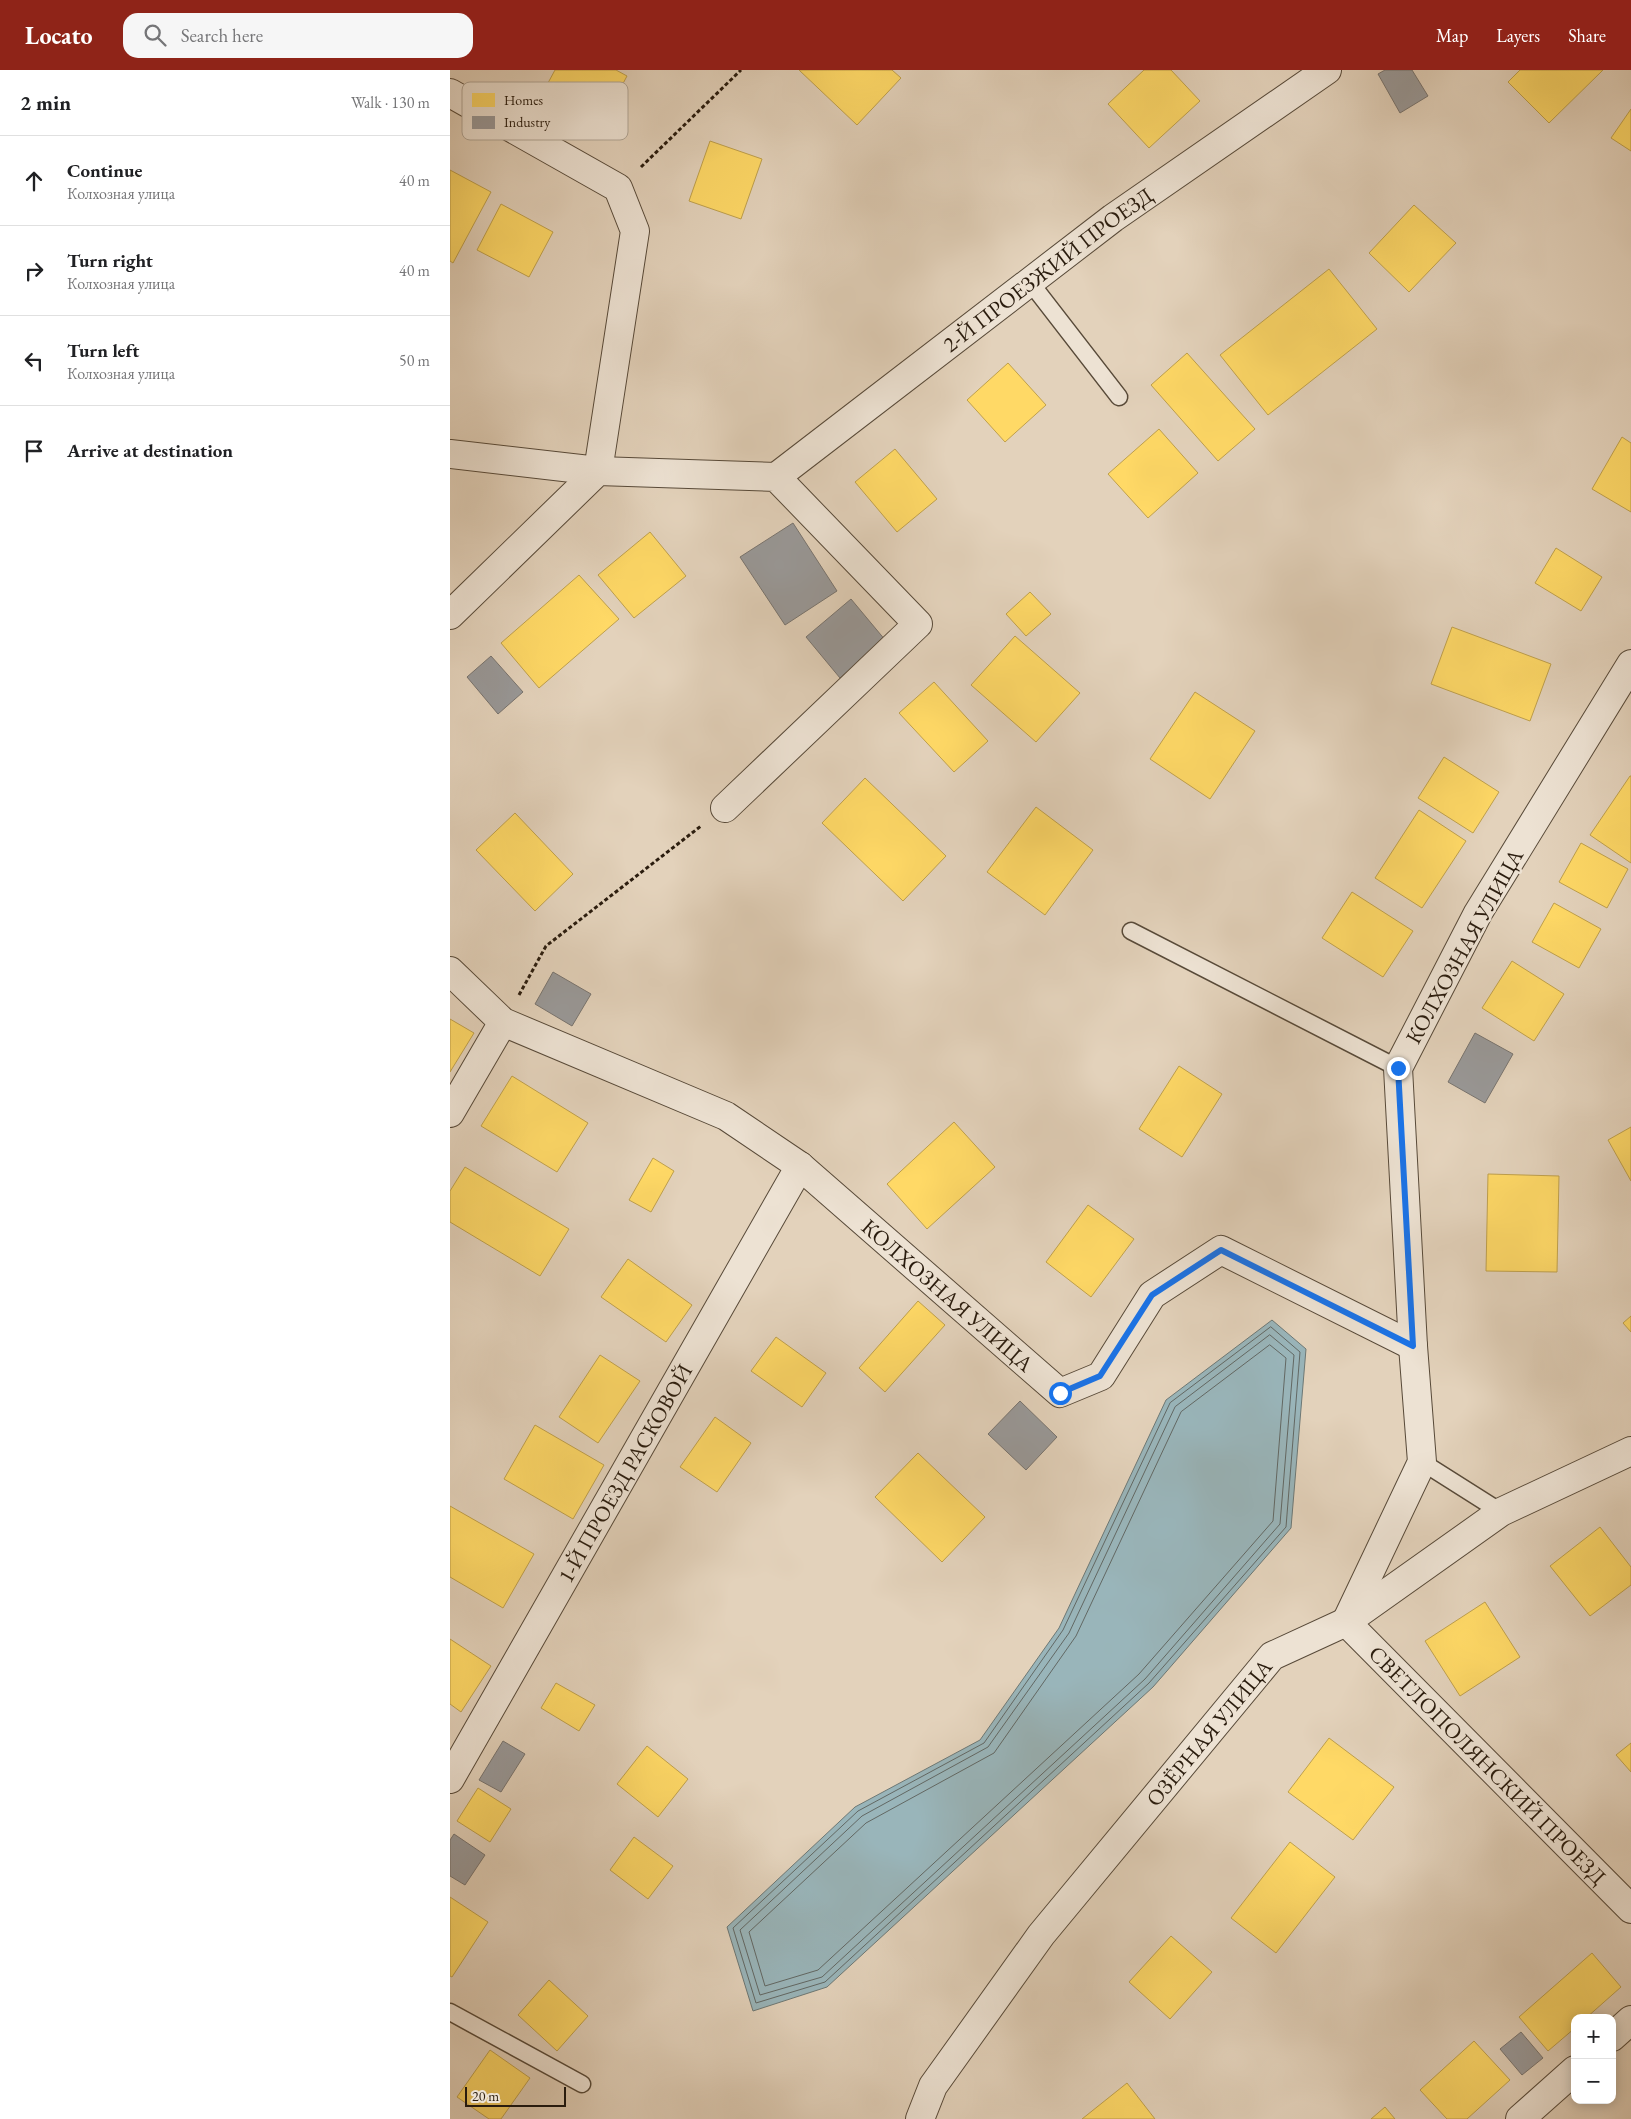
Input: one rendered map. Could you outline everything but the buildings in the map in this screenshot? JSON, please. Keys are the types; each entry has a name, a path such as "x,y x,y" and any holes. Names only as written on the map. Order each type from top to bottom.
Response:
{"street":[{"name":"2-Й ПРОЕЗЖИЙ ПРОЕЗД","path":"776,476 1113,218 1327,70"},
{"path":"450,93 462,100"},
{"path":"450,614 598,471 635,231 618,188 533,140"},
{"path":"450,454 598,471 776,476 918,624 725,808"},
{"name":"КОЛХОЗНАЯ УЛИЦА","path":"1346,1622 1422,1462 1413,1346 1398,1068 1478,913 1631,664"},
{"path":"450,971 503,1022 726,1116 800,1166"},
{"path":"450,1113 503,1022"},
{"name":"КОЛХОЗНАЯ УЛИЦА","path":"800,1166 1060,1393 1100,1376 1152,1295 1221,1250 1413,1346"},
{"name":"1-Й ПРОЕЗД РАСКОВОЙ","path":"450,1779 800,1166"},
{"name":"ОЗЁРНАЯ УЛИЦА","path":"920,2119 933,2086 1040,1935 1272,1656 1346,1622 1501,1512 1631,1451"},
{"name":"СВЕТЛОПОЛЯНСКИЙ ПРОЕЗД","path":"1346,1622 1631,1909"},
{"path":"1616,2033 1631,2020"},
{"path":"1520,2119 1571,2074"}],"lane":[{"path":"1030,282 1118,397"},
{"path":"1131,931 1398,1068"},
{"path":"1422,1462 1501,1512"},
{"path":"450,2012 582,2084"}],"path":[{"path":"618,188 741,70"},
{"path":"503,1022 546,946 725,808"}],"water":[{"path":"1272,1320 1306,1349 1291,1528 1153,1687 827,1987 753,2011 727,1927 855,1807 980,1740 1059,1628 1166,1400"}],"route":[{"path":"1060,1393 1100,1376 1152,1295 1221,1250 1413,1346 1398,1068"}]}
